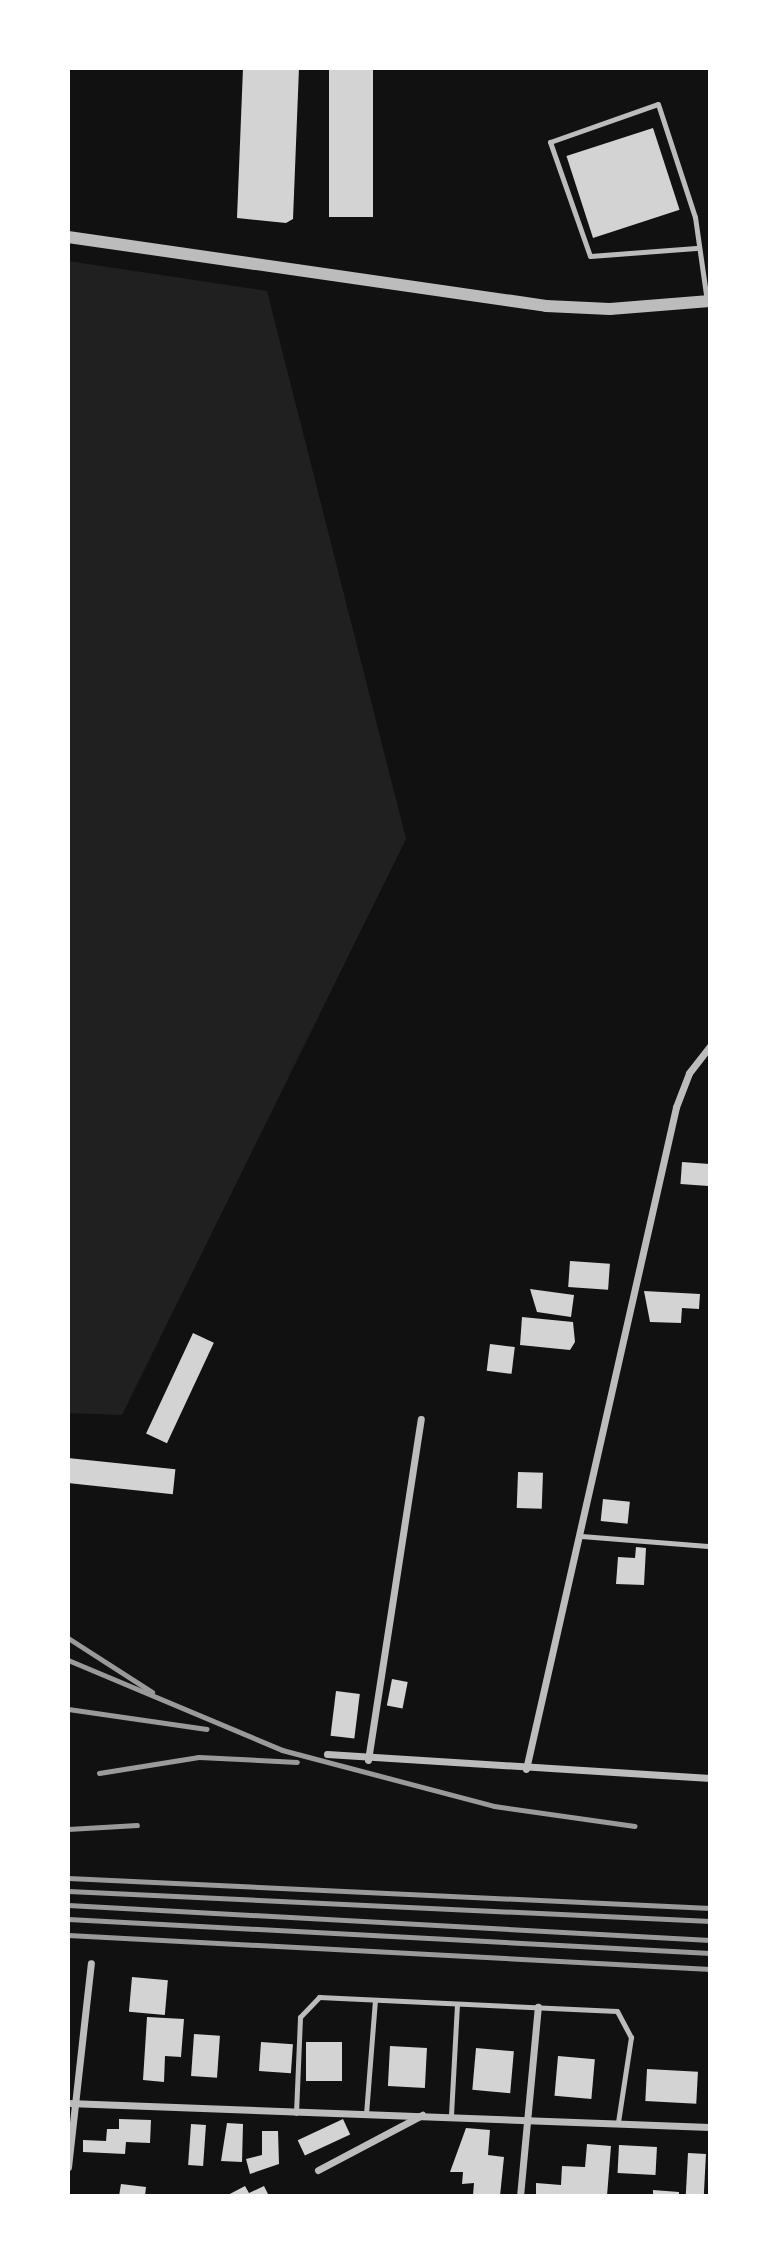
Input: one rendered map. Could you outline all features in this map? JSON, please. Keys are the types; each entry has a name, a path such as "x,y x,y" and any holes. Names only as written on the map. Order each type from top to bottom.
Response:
{"street":[{"path":"68,237 546,306 610,309 708,301"},
{"path":"526,1769 581,1536 676,1107 689,1073 710,1046"},
{"path":"368,1760 421,1419"},
{"path":"327,1754 368,1760 710,1778"},
{"path":"68,2167 71,2104 91,1963"},
{"path":"520,2196 538,2007"},
{"path":"71,2104 296,2113 528,2117 710,2127"},
{"path":"318,2170 424,2114"}],"lane":[{"path":"696,248 590,256 550,142 657,104 695,217 696,248 708,301"},
{"path":"581,1536 708,1546"},
{"path":"296,2113 306,2006 318,1997 617,2011 624,2017 631,2037 618,2122"},
{"path":"366,2113 375,2000"},
{"path":"452,2115 457,2004"}],"shaded area":[{"path":"68,261 267,291 406,839 122,1415 68,1413"}],"building":[{"path":"243,68 299,68 293,219 286,223 237,218"},
{"path":"329,68 373,68 373,217 329,217"},
{"path":"653,128 680,210 593,238 566,156"},
{"path":"682,1162 710,1164 708,1186 680,1184"},
{"path":"570,1261 610,1264 608,1290 568,1287"},
{"path":"530,1289 574,1295 571,1317 537,1312"},
{"path":"644,1291 700,1294 699,1309 682,1308 681,1323 650,1322"},
{"path":"522,1317 573,1322 575,1342 570,1350 520,1345"},
{"path":"193,1333 214,1343 167,1443 146,1434"},
{"path":"490,1344 515,1347 512,1374 487,1371"},
{"path":"68,1458 175,1469 173,1494 68,1483"},
{"path":"518,1472 543,1473 542,1509 517,1508"},
{"path":"603,1499 630,1502 628,1524 601,1521"},
{"path":"636,1547 646,1548 644,1585 616,1584 618,1557 635,1558"},
{"path":"392,1679 408,1682 403,1709 387,1706"},
{"path":"336,1691 360,1694 354,1739 331,1736"},
{"path":"132,1977 168,1980 165,2015 129,2012"},
{"path":"147,2017 184,2019 181,2057 165,2056 164,2082 143,2080"},
{"path":"194,2034 220,2036 217,2078 191,2076"},
{"path":"261,2042 293,2044 291,2073 259,2071"},
{"path":"306,2042 342,2042 342,2081 306,2081"},
{"path":"390,2046 427,2048 425,2088 388,2086"},
{"path":"476,2048 514,2051 510,2093 472,2090"},
{"path":"558,2056 595,2059 591,2099 555,2096"},
{"path":"647,2069 698,2072 696,2104 645,2101"},
{"path":"119,2119 151,2120 150,2143 126,2142 125,2154 83,2152 83,2140 106,2141 107,2129 119,2129"},
{"path":"343,2119 350,2134 305,2156 298,2140"},
{"path":"227,2123 243,2124 242,2162 221,2161"},
{"path":"191,2124 206,2125 203,2166 188,2165"},
{"path":"466,2128 490,2130 488,2155 504,2157 500,2196 473,2195 474,2183 462,2184 463,2172 450,2172"},
{"path":"262,2131 278,2131 279,2164 250,2174 246,2159 262,2155"},
{"path":"587,2144 611,2146 607,2196 536,2194 536,2183 561,2185 562,2166 585,2167"},
{"path":"619,2145 657,2147 655,2175 618,2173"},
{"path":"688,2153 706,2154 704,2196 686,2196"},
{"path":"121,2184 146,2187 145,2196 119,2196"},
{"path":"245,2186 249,2193 264,2186 269,2196 226,2196"},
{"path":"653,2190 679,2192 679,2196 653,2196"}],"railway":[{"path":"68,1638 152,1692"},
{"path":"68,1660 282,1750 494,1806 635,1826"},
{"path":"68,1709 207,1729"},
{"path":"99,1773 199,1757 297,1762"},
{"path":"68,1829 137,1825"},
{"path":"68,1878 710,1908"},
{"path":"68,1891 710,1921"},
{"path":"68,1905 710,1940"},
{"path":"68,1919 710,1953"},
{"path":"68,1935 710,1969"}]}
